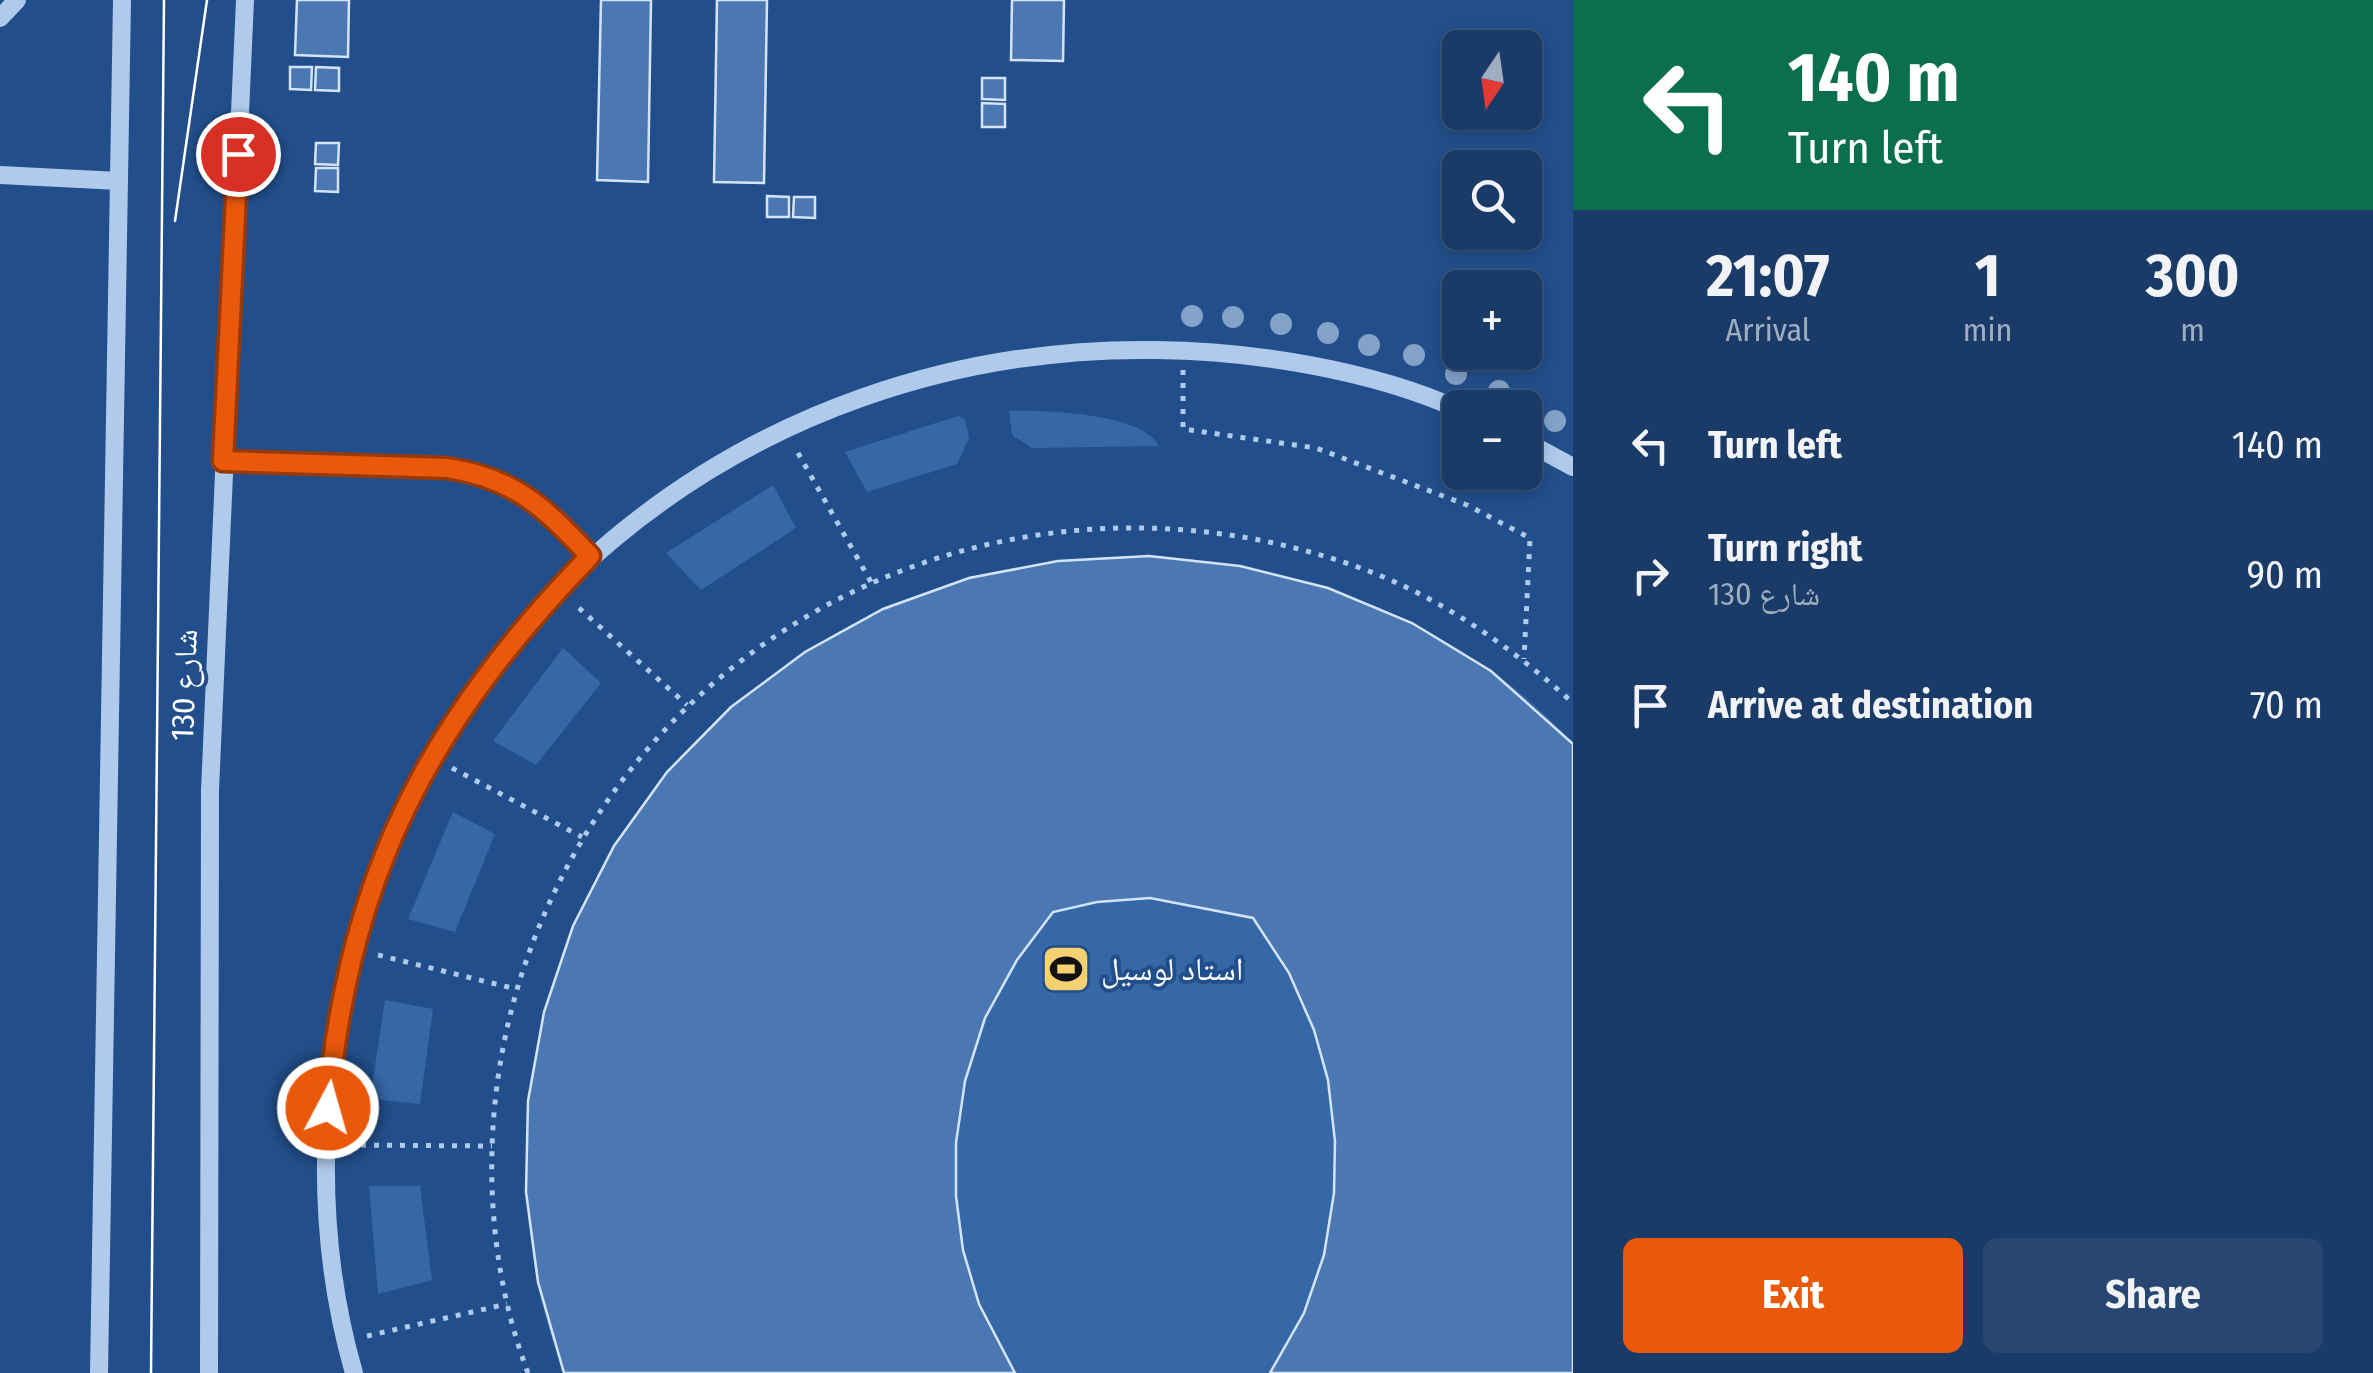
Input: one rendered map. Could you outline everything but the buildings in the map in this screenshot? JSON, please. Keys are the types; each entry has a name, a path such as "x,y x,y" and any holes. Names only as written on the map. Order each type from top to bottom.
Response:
{"street":[{"path":"0,18 18,0"},
{"path":"99,1373 122,0"},
{"name":"شارع 130","path":"209,1373 210,790 245,0"},
{"path":"0,174 119,181"},
{"path":"354,1373 332,1282 325,1144 341,1006 376,874 404,804 464,703 500,655 590,556 698,477 784,428 884,388 946,370 1099,349 1182,350 1244,355 1339,372 1442,404"},
{"path":"1542,450 1573,467"},
{"path":"223,461 447,468 482,473 515,488 541,506 590,556"}],"path":[{"path":"1182,350 1183,430 1316,448 1468,505 1530,538 1524,659"},
{"path":"809,472 871,582"},
{"path":"528,1373 508,1304 495,1226 492,1146 504,1041 516,989 544,911 582,838 648,746 743,656 804,616 871,582 963,548 1060,530 1158,527 1256,538 1351,564 1441,605 1524,659 1573,703"},
{"path":"586,615 687,705"},
{"path":"465,774 582,838"},
{"path":"390,958 516,989"},
{"path":"366,1146 492,1146"},
{"path":"384,1332 508,1304"}],"shaded area":[{"path":"1009,411 1045,411 1113,420 1149,435 1159,446 1032,448 1012,435"},
{"path":"958,416 965,420 969,438 957,464 867,492 845,452"},
{"path":"773,485 796,528 701,590 666,553"},
{"name":"استاد لوسيل","path":"1149,556 1230,564 1287,576 1378,607 1464,652 1540,710 1573,744 1573,1373 564,1373 534,1261 526,1147 540,1036 574,929 627,830 697,742 783,667 883,609 947,585 1013,570"},
{"path":"563,648 601,683 536,765 493,741"},
{"path":"453,812 495,834 455,932 408,919"},
{"path":"385,1000 433,1009 420,1104 370,1099"},
{"path":"369,1186 420,1186 432,1280 378,1294"}],"tram line":[{"path":"151,1373 164,0"},
{"path":"175,221 207,0"}],"place":[{"name":"استاد لوسيل","path":"1066,969"}],"route":[{"path":"238,154 223,461 447,468 482,473 515,488 541,506 590,556 500,655 464,703 404,804 376,874 354,949 341,1006 328,1108"}]}
